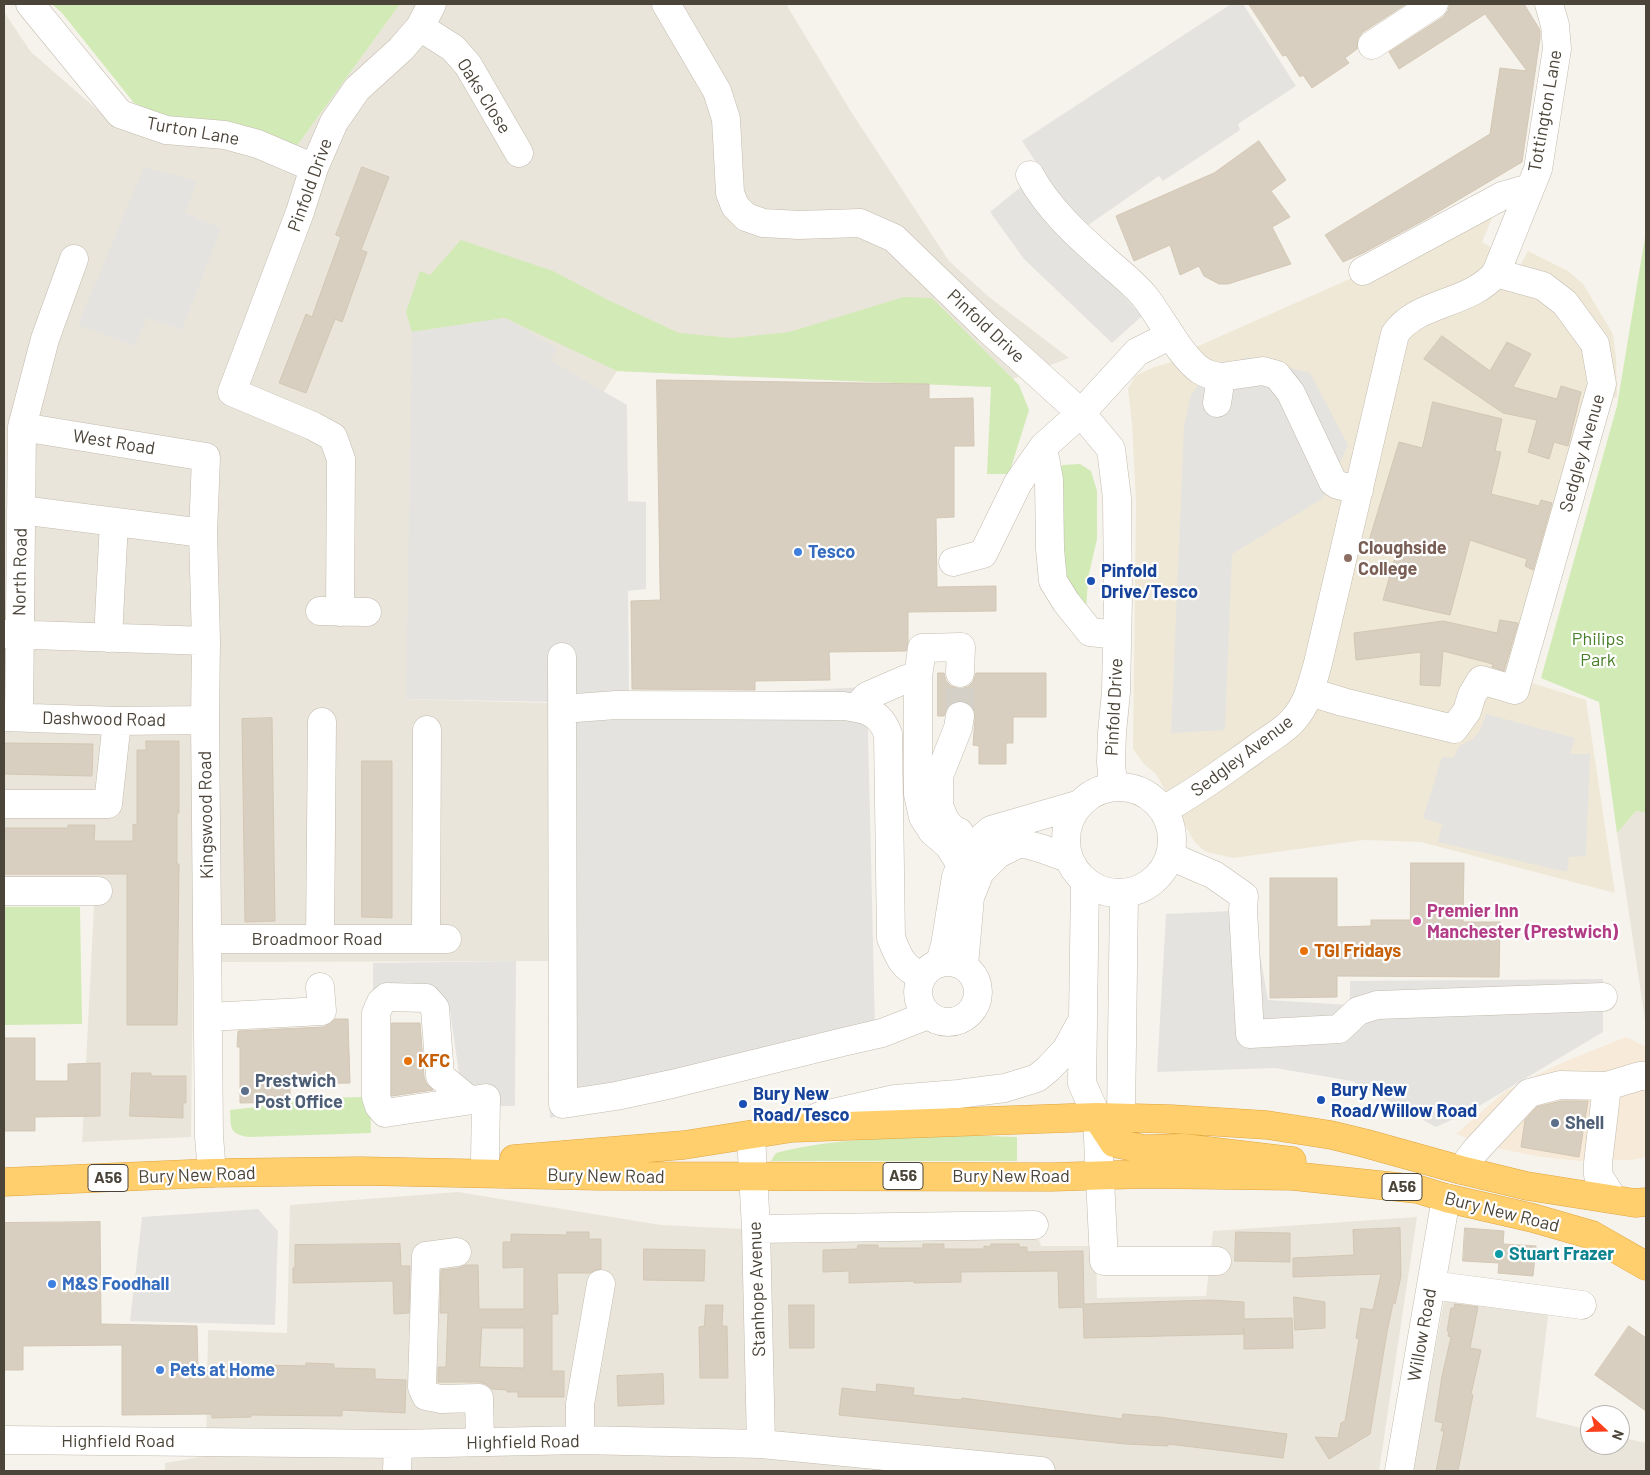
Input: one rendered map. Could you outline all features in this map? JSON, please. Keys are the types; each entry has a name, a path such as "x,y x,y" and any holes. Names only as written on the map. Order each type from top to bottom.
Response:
{"highway":[{"name":"Bury New Road","path":"360,1172 684,1145 792,1128 1109,1118 1171,1119 1267,1125 1331,1135 1527,1186 1635,1200"},
{"path":"1099,1175 1114,1144 1109,1118"},
{"path":"1114,1144 1144,1149 1183,1148 1365,1169 1406,1188"},
{"name":"Bury New Road","path":"4,1182 212,1173 360,1172 753,1177 1293,1176 1417,1189 1446,1198 1533,1218 1592,1235 1646,1266"}],"street":[{"name":"Turton Lane","path":"30,4 120,114 166,130 225,135 258,144 314,168"},
{"name":"Pinfold Drive","path":"666,4 717,91 726,119 730,193 735,206 746,217 763,223 799,225 860,223 894,238 988,328 1082,413 1112,448 1117,498 1116,692 1111,762 1113,786"},
{"path":"1372,45 1434,4"},
{"name":"Tottington Lane","path":"1496,273 1530,188 1539,159 1557,49 1555,26 1549,4"},
{"name":"Pinfold Drive","path":"342,612 341,460 333,437 313,426 232,392 300,212 314,168 334,122 357,89 401,49 426,15"},
{"name":"Oaks Close","path":"426,15 511,122 519,153"},
{"path":"1030,175 1038,191 1058,214 1089,245 1132,283 1145,298 1178,346 1198,369 1212,376 1221,377 1263,370 1277,375 1291,393 1333,482 1358,490"},
{"path":"1363,271 1502,196 1530,188"},
{"name":"North Road","path":"11,717 12,561 15,500 22,427 44,338 74,259"},
{"name":"Sedgley Avenue","path":"1163,810 1190,796 1293,721 1305,704 1310,692 1395,334 1400,326 1480,288 1489,282 1496,273 1543,286 1565,303 1595,344 1602,384 1515,690 1481,680 1472,695 1467,711 1454,729 1310,692"},
{"path":"954,562 983,554 1018,483 1043,447 1082,413 1137,352 1171,335"},
{"path":"1217,403 1221,377"},
{"name":"West Road","path":"22,427 206,457"},
{"path":"1043,447 1049,480 1053,581 1066,602 1090,632 1117,635"},
{"name":"Kingswood Road","path":"206,457 203,533 206,641 209,1136 212,1173"},
{"path":"15,500 114,522 203,533"},
{"path":"108,638 114,522"},
{"path":"12,634 206,641"},
{"path":"960,673 961,647 922,648 918,677 918,794 920,806 932,831 949,846 961,865"},
{"path":"562,657 563,1104 616,1096 672,1084 882,1033 928,1015"},
{"path":"857,707 867,696 906,679 918,677"},
{"path":"562,709 616,705 844,706 857,707 876,715 884,724 888,734 891,938 900,961 909,970 942,968 973,974 978,984 978,996 974,1008 966,1017 955,1022 942,1022 924,1012 918,1000 917,986 942,968 980,872 998,854 1020,843 1068,858"},
{"path":"960,716 958,728 939,776 939,806 946,822 954,830 982,838"},
{"name":"Dashwood Road","path":"11,717 117,721 205,720"},
{"path":"4,804 108,804 117,721"},
{"path":"320,939 322,722"},
{"name":"Broadmoor Road","path":"207,939 436,939 435,763 427,730"},
{"path":"1113,786 1128,786 1142,791 1154,799 1163,810 1170,824 1172,840 1170,856 1163,870 1152,882 1139,889 1124,893 1110,893 1097,889 1085,882 1075,871 1068,858 1065,840 1068,822 1077,805 1088,796 1113,786"},
{"path":"942,968 953,891 961,865 970,848 991,830 1077,805"},
{"path":"1170,856 1214,875 1244,896 1243,910 1250,1034 1339,1029 1358,1011 1377,1005 1603,997"},
{"path":"1085,882 1082,1083 1109,1118"},
{"path":"4,891 98,891"},
{"path":"1124,893 1109,1118 1099,1175 1104,1261 1217,1261"},
{"path":"208,1016 322,1011 320,986"},
{"path":"469,1100 440,1076 435,1008 426,998 387,997 381,1002 376,1013 376,1097 379,1106 385,1113 486,1098 486,1161"},
{"path":"792,1128 820,1116 895,1099 1004,1088 1037,1078 1066,1050 1083,1019"},
{"path":"1460,1170 1529,1093 1560,1084 1607,1086 1646,1076"},
{"path":"1607,1086 1598,1175 1635,1200"},
{"name":"Stanhope Avenue","path":"751,1134 756,1229 761,1444"},
{"name":"Willow Road","path":"1399,1471 1446,1198"},
{"path":"756,1229 1034,1225"},
{"path":"457,1252 426,1256 422,1387 426,1396 441,1399 478,1398 480,1442"},
{"path":"580,1440 580,1404 601,1284"},
{"path":"1431,1285 1582,1305"},
{"name":"Highfield Road","path":"4,1440 398,1444 580,1440 761,1444 828,1461 1041,1471"},
{"path":"397,1471 398,1444"}],"shaded area":[{"path":"400,4 786,4 850,110 949,261 989,297 1069,358 991,387 617,371 406,699 550,703 550,961 224,962 193,965 191,1137 82,1142 95,886 4,886 4,12 31,52 116,126 250,154 285,172 296,147"},
{"path":"1231,4 1243,4 1296,86 1238,124 1240,130 1163,181 1159,176 1081,230 1022,141"},
{"path":"144,167 197,181 185,213 221,228 182,330 147,318 134,346 78,325"},
{"path":"1022,186 1056,233 1098,269 1142,316 1112,343 1024,259 990,212"},
{"name":"Cloughside College","path":"1495,211 1482,242 1520,266 1528,251 1568,271 1583,284 1613,334 1617,398 1605,395 1530,681 1586,700 1615,893 1421,842 1364,840 1233,858 1207,852 1194,841 1156,774 1144,764 1133,749 1136,502 1132,424 1128,389 1135,376 1154,367 1169,363 1196,347 1361,274"},
{"path":"505,318 557,348 550,360 627,405 628,501 646,502 646,589 628,591 629,698 867,687 875,1028 550,1118 551,702 406,699 412,332"},
{"path":"1247,357 1310,373 1348,445 1323,498 1232,554 1225,730 1171,733 1184,427 1191,395 1205,376"},
{"path":"1486,714 1575,738 1570,754 1590,754 1586,856 1569,857 1567,872 1438,842 1442,824 1423,818 1442,757 1454,758 1459,746 1473,739 1481,729"},
{"path":"1636,811 1646,813 1646,1027 1617,833"},
{"path":"1252,910 1268,1000 1350,1005 1350,981 1603,979 1603,1032 1469,1112 1436,1127 1352,1081 1275,1068 1157,1072 1166,914"},
{"path":"516,961 515,1106 477,1106 461,1088 450,1010 444,1000 373,993 373,963"},
{"path":"1626,1037 1646,1047 1646,1157 1632,1160 1579,1161 1542,1157 1496,1148 1456,1134 1504,1092 1557,1065"},
{"path":"458,1192 661,1225 846,1234 1036,1231 1041,1246 1096,1246 1097,1298 1206,1296 1213,1231 1417,1217 1379,1471 165,1471 165,1463 206,1456 208,1330 287,1333 290,1205"},
{"path":"258,1209 278,1231 275,1325 130,1321 142,1217"},
{"path":"1446,1291 1549,1308 1536,1417 1580,1428 1580,1455 1630,1455 1630,1439 1646,1443 1646,1471 1412,1471"}],"green space":[{"path":"52,4 400,4 296,147 169,119 134,103 62,13"},
{"name":"Philips Park","path":"1646,231 1646,813 1636,811 1617,833 1599,702 1541,678 1617,406"},
{"path":"461,240 553,271 608,300 679,333 732,338 789,332 904,297 932,298 1019,385 1029,410 1009,474 987,474 991,387 617,371 505,318 412,332 406,312 420,271 430,275"},
{"path":"1080,464 1091,471 1097,491 1097,539 1088,578 1086,613 1061,569 1059,467"},
{"path":"4,907 80,907 82,1024 4,1025"},
{"path":"370,1097 371,1133 249,1137 234,1132 231,1126 230,1110 292,1103 293,1098"},
{"path":"955,1135 1017,1137 1017,1161 771,1161 776,1153 820,1144"}],"building":[{"path":"1249,4 1406,4 1363,32 1358,38 1357,49 1345,58 1349,63 1312,88 1303,75 1300,77 1286,55 1283,56"},
{"path":"1450,4 1524,4 1540,30 1522,162 1426,219 1343,262 1325,235 1490,134 1500,68 1527,71 1485,14 1399,69 1389,52 1443,17 1448,11"},
{"path":"1259,141 1286,180 1271,191 1290,217 1272,227 1291,264 1228,284 1219,284 1204,276 1199,266 1180,275 1170,245 1134,261 1116,216 1214,173"},
{"path":"362,167 389,177 361,250 367,252 342,322 335,319 306,393 279,383 306,314 312,317 341,237 336,235"},
{"path":"1442,336 1490,371 1507,342 1531,354 1513,387 1557,399 1561,386 1581,392 1568,446 1554,442 1549,459 1528,452 1537,420 1503,413 1424,359"},
{"name":"Tesco","path":"657,380 929,384 929,399 973,398 974,446 954,446 954,517 936,518 937,587 996,586 996,611 908,612 908,642 906,651 829,652 830,680 755,681 755,690 632,689 631,601 660,600"},
{"path":"1433,402 1502,419 1495,451 1501,452 1491,494 1539,506 1541,500 1552,503 1533,570 1525,566 1527,559 1470,540 1450,615 1383,600 1396,554 1368,544 1399,442 1422,448"},
{"path":"1500,620 1518,623 1504,671 1492,667 1493,664 1443,651 1440,686 1420,685 1421,652 1356,660 1354,633 1443,621 1497,633"},
{"path":"938,673 944,673 946,681 951,686 960,689 968,687 973,682 976,673 1046,673 1046,717 1013,717 1013,743 1006,743 1006,764 979,764 979,746 973,745 975,719 974,710 970,704 963,701 955,701 948,706 944,716 938,716"},
{"path":"272,718 275,921 245,922 242,719"},
{"path":"146,741 179,741 177,1025 127,1025 127,874 4,874 4,828 68,828 68,825 95,825 94,841 133,841 133,824 137,825 137,750 146,750"},
{"path":"4,743 93,744 92,776 4,774"},
{"path":"362,761 392,761 392,918 362,917"},
{"path":"1411,863 1464,863 1463,922 1500,922 1499,977 1337,976 1337,997 1270,998 1270,878 1337,878 1337,927 1371,926 1371,920 1410,920"},
{"path":"335,1019 348,1019 350,1083 290,1084 290,1102 240,1103 240,1047 237,1047 238,1031 323,1027"},
{"path":"392,1023 420,1023 424,1077 426,1083 433,1090 392,1096"},
{"path":"4,1038 35,1038 35,1081 68,1081 68,1064 100,1063 100,1116 35,1117 35,1131 4,1131"},
{"path":"132,1073 151,1073 151,1076 186,1076 186,1103 183,1103 183,1118 130,1116"},
{"name":"Shell","path":"1562,1101 1588,1101 1579,1157 1521,1147 1525,1120 1537,1107"},
{"path":"100,1222 101,1324 197,1326 198,1368 264,1365 306,1366 306,1363 334,1364 334,1368 375,1369 375,1379 406,1380 405,1413 342,1410 342,1416 251,1415 251,1417 212,1418 212,1414 122,1415 122,1345 23,1346 23,1370 4,1370 4,1223"},
{"path":"1400,1228 1401,1276 1387,1332 1370,1434 1329,1459 1315,1437 1338,1438 1341,1423 1345,1421 1359,1339 1356,1338 1361,1308 1373,1310 1381,1274 1293,1277 1293,1258 1354,1255 1353,1230"},
{"name":"Stuart Frazer","path":"1465,1228 1504,1231 1503,1244 1536,1246 1533,1276 1498,1273 1499,1263 1463,1261"},
{"path":"567,1232 589,1232 589,1239 601,1239 601,1269 590,1273 557,1273 558,1314 552,1314 552,1371 564,1371 564,1397 518,1397 518,1392 492,1389 486,1384 479,1382 438,1382 438,1367 446,1367 448,1313 440,1313 441,1270 459,1268 466,1265 478,1265 479,1309 524,1309 524,1267 503,1268 503,1242 511,1242 511,1234 567,1235","holes":["482,1328 524,1328 524,1368 480,1367"]},
{"path":"1236,1232 1290,1233 1290,1262 1235,1261"},
{"path":"400,1244 401,1266 410,1266 409,1313 394,1314 393,1281 293,1283 295,1245"},
{"path":"923,1244 944,1244 944,1249 984,1249 984,1246 990,1247 991,1244 1019,1244 1019,1247 1027,1247 1027,1252 1083,1251 1084,1304 1211,1300 1244,1302 1244,1319 1292,1318 1293,1348 1244,1349 1244,1334 1084,1338 1083,1307 1059,1308 1058,1271 961,1272 961,1282 914,1283 914,1281 849,1283 849,1271 823,1272 823,1250 857,1249 858,1245 878,1245 878,1248 923,1248"},
{"path":"644,1249 705,1250 704,1281 644,1280"},
{"path":"1294,1297 1325,1302 1325,1328 1295,1330"},
{"path":"1455,1304 1478,1307 1470,1348 1481,1350 1471,1394 1473,1395 1458,1471 1436,1471 1444,1431 1441,1431 1443,1423 1435,1421 1442,1376 1451,1337 1448,1336 1449,1332 1447,1331 1451,1308 1454,1308"},
{"path":"706,1305 723,1305 722,1326 727,1326 728,1378 700,1378 699,1327 704,1326"},
{"path":"789,1305 814,1305 814,1348 790,1348"},
{"path":"1629,1326 1646,1338 1646,1411 1595,1375"},
{"path":"663,1374 664,1404 618,1406 617,1376"},
{"path":"877,1384 914,1388 913,1395 961,1400 962,1398 1122,1419 1123,1414 1159,1417 1287,1434 1283,1458 1168,1444 1168,1446 1126,1444 839,1415 842,1388 876,1392"}],"tunnel":[{"path":"960,673 960,716"}],"place":[{"name":"Tesco","path":"798,552"},
{"name":"Cloughside College","path":"1348,558"},
{"name":"Pinfold Drive/Tesco","path":"1091,581"},
{"name":"Premier Inn Manchester (Prestwich)","path":"1417,921"},
{"name":"TGI Fridays","path":"1304,951"},
{"name":"KFC","path":"408,1061"},
{"name":"Prestwich Post Office","path":"245,1091"},
{"name":"Bury New Road/Willow Road","path":"1321,1100"},
{"name":"Bury New Road/Tesco","path":"743,1104"},
{"name":"Shell","path":"1555,1123"},
{"name":"Stuart Frazer","path":"1499,1254"},
{"name":"M&S Foodhall","path":"52,1284"},
{"name":"Pets at Home","path":"160,1370"}]}
